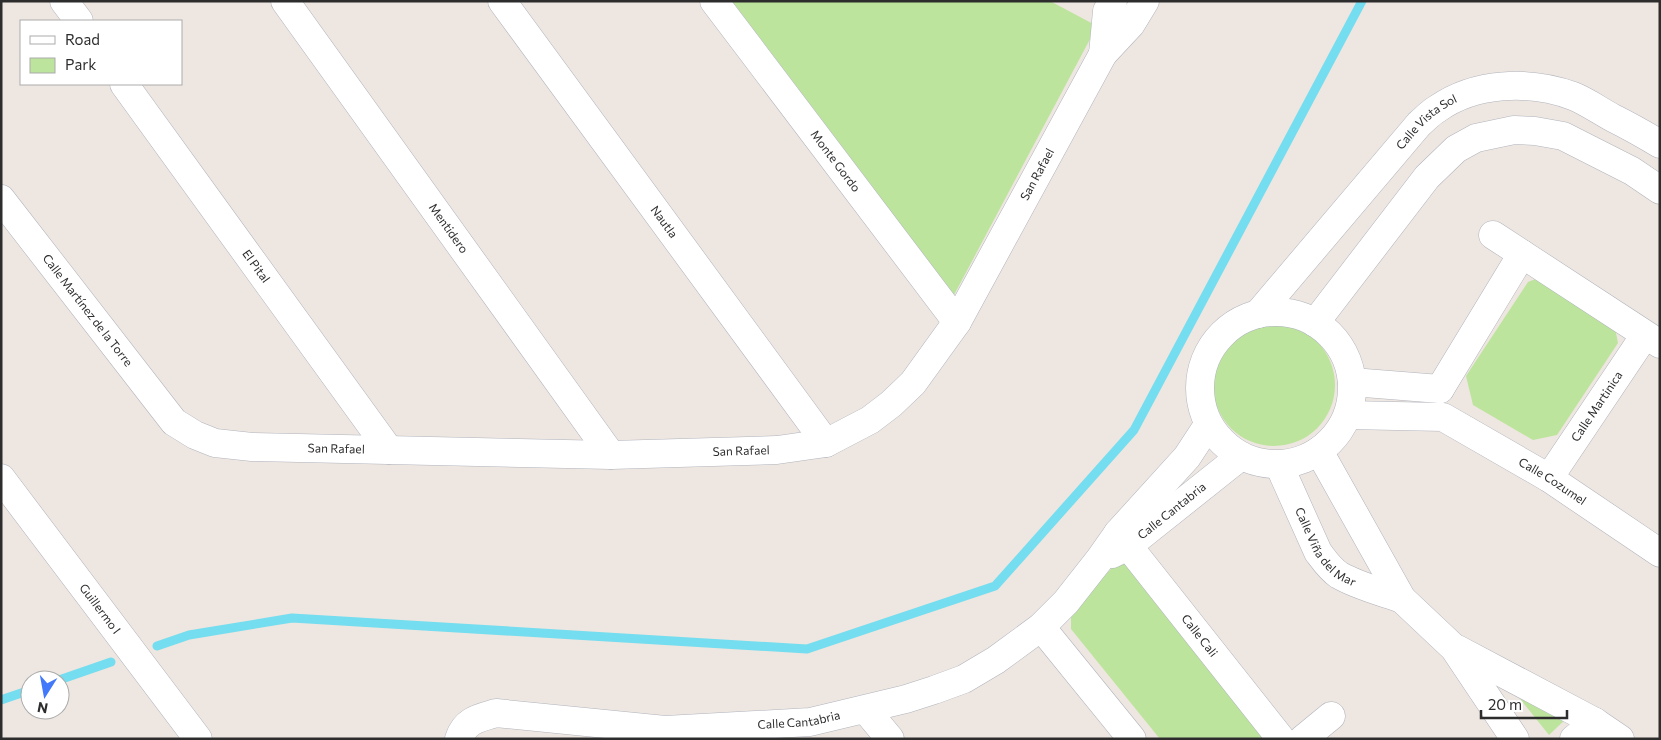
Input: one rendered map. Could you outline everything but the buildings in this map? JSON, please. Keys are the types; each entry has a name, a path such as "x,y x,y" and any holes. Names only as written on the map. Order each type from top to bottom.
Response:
{"street":[{"path":"64,1 78,20"},
{"name":"Mentidero","path":"285,1 611,455"},
{"name":"Nautla","path":"502,1 826,443"},
{"name":"Monte Gordo","path":"714,1 957,322"},
{"name":"San Rafael","path":"174,422 195,435 215,443 252,447 611,455 777,450 826,443 870,420 913,383 957,322 1103,54 1131,24 1145,1"},
{"path":"1102,5 1131,24"},
{"name":"San Rafael","path":"1102,5 1103,54"},
{"name":"El Pital","path":"125,85 389,450"},
{"name":"Calle Vista Sol","path":"1258,314 1419,124 1437,109 1454,99 1488,88 1523,86 1547,88 1574,96 1656,142"},
{"path":"1315,323 1427,177 1456,149 1476,138 1514,130 1535,130 1563,136 1632,171 1660,190"},
{"path":"1632,171 1656,142"},
{"name":"Calle Martínez de la Torre","path":"1,199 174,422"},
{"name":"Calle Martinica","path":"1493,235 1652,339 1549,478"},
{"path":"1443,417 1440,389 1522,254"},
{"path":"1277,312 1297,314 1315,323 1330,334 1341,348 1349,364 1352,399 1348,415 1341,429 1319,451 1293,463 1279,465 1259,463 1241,456 1228,448 1217,438 1208,425 1199,395 1199,379 1202,364 1218,337 1243,318 1258,314 1277,312"},
{"path":"1352,382 1440,389"},
{"name":"Calle Cozumel","path":"1348,415 1443,417 1549,478 1660,553"},
{"name":"Calle Cantabria","path":"1123,540 1187,457 1208,425"},
{"name":"Calle Viña del Mar","path":"1319,451 1402,599 1454,648 1514,739"},
{"name":"Calle Cantabria","path":"459,739 462,730 474,720 496,713 668,734 810,722 866,710 934,690 964,679 996,660 1041,627 1066,602 1099,560 1123,540 1241,456"},
{"name":"Calle Viña del Mar","path":"1279,465 1318,552 1326,564 1340,575 1402,599"},
{"name":"Guillermo I","path":"1,478 198,739"},
{"name":"Calle Cali","path":"1123,540 1281,739"},
{"path":"1041,627 1132,739"},
{"path":"1454,648 1584,730 1620,739"},
{"path":"866,710 890,739"},
{"path":"1303,739 1331,716"}],"green space":[{"path":"732,1 1050,1 1097,26 954,295"},
{"path":"1538,278 1615,328 1618,343 1557,435 1533,440 1473,405 1466,376 1528,282"},
{"path":"1274,324 1286,325 1297,329 1308,334 1317,342 1325,351 1330,362 1334,373 1334,397 1330,408 1325,419 1317,428 1308,436 1297,441 1286,445 1274,446 1262,445 1251,441 1240,436 1231,428 1223,419 1218,408 1214,397 1213,385 1214,373 1218,362 1223,351 1231,342 1240,334 1251,329 1262,325"},
{"path":"1119,560 1129,562 1262,727 1262,739 1160,739 1071,629 1071,613"},
{"path":"1498,671 1568,717 1549,735"}],"waterway":[{"path":"157,646 189,635 292,618 807,649 995,586 1134,430 1362,1"},
{"path":"70,676 111,662"},
{"path":"1,700 20,693"}]}
